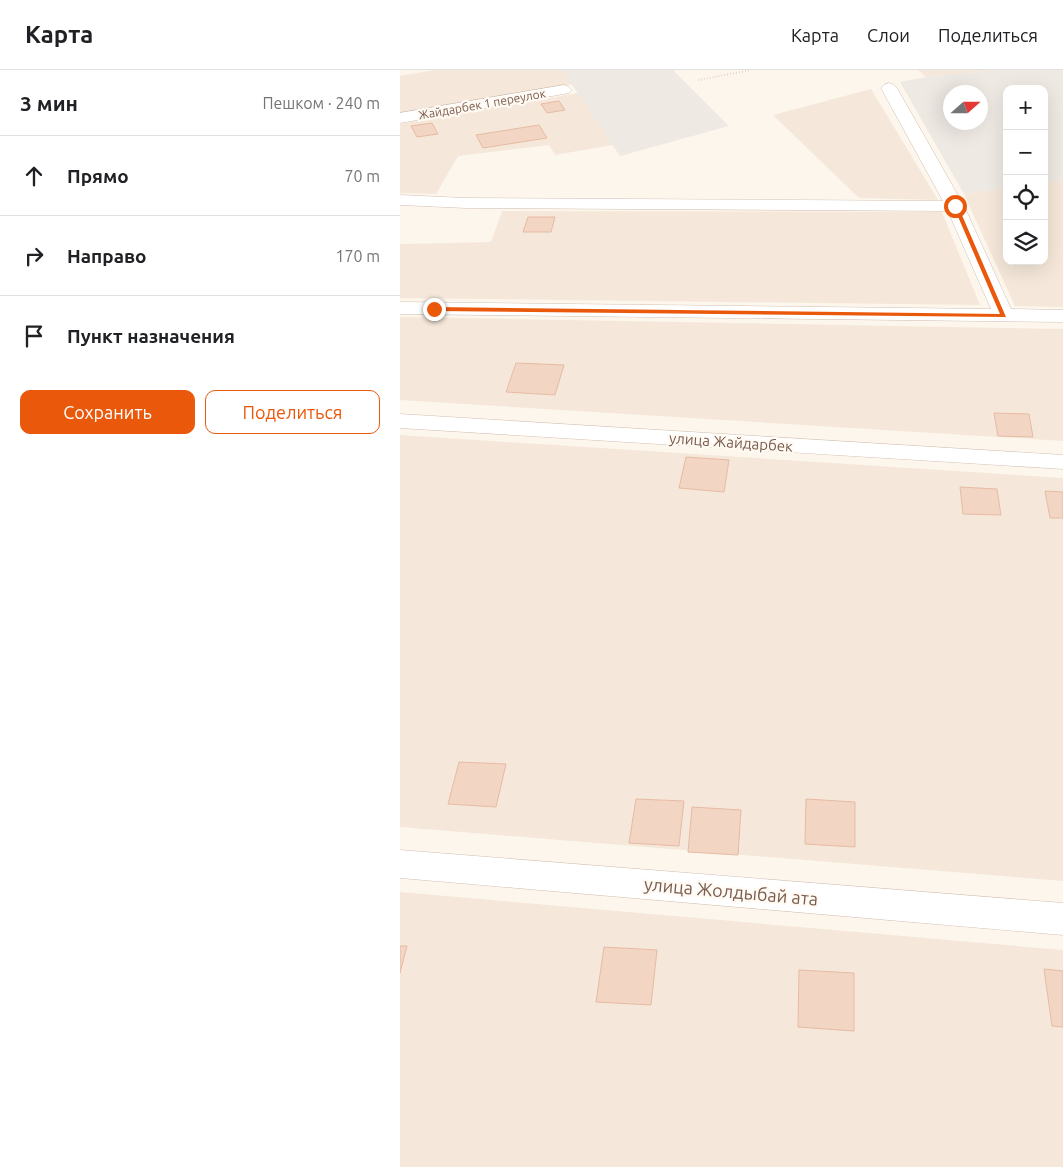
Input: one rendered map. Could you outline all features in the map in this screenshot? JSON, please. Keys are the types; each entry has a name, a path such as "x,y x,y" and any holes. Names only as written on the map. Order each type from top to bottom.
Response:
{"street":[{"path":"889,88 955,206 1004,316"},
{"name":"Жайдарбек 1 переулок","path":"400,118 564,90"},
{"path":"400,200 466,203 955,206"},
{"path":"400,308 1063,316"},
{"name":"улица Жайдарбек","path":"400,421 1063,462"},
{"name":"улица Жолдыбай ата","path":"400,864 1063,919"}],"path":[{"path":"698,80 751,70"}],"shaded area":[{"path":"434,70 562,70 574,84 400,112 400,76"},
{"path":"562,70 673,70 729,126 620,156"},
{"path":"918,70 997,70 926,77"},
{"path":"997,70 1063,70 1063,180 1048,182 1048,85 1003,85 1003,189 964,194 900,82 926,77"},
{"path":"871,89 938,200 859,198 773,115"},
{"path":"578,93 613,145 555,155 549,145 458,156 436,194 400,193 400,124"},
{"path":"1063,180 1063,307 1015,306 964,194 1003,189 1003,265 1048,265 1048,182"},
{"path":"502,211 942,212 980,305 400,298 400,244 491,242"},
{"path":"400,317 1063,329 1063,441 400,400"},
{"path":"400,435 1063,478 1063,881 400,827"},
{"path":"400,892 1063,950 1063,1167 400,1167"}],"building":[{"path":"559,101 565,110 547,113 541,104"},
{"path":"432,123 438,134 417,137 411,126"},
{"path":"539,125 547,138 483,148 476,135"},
{"path":"528,217 555,217 551,232 523,232"},
{"path":"516,363 564,365 555,395 506,392"},
{"path":"994,413 1029,414 1033,437 998,436"},
{"path":"686,457 729,460 724,492 679,488"},
{"path":"960,487 997,489 1001,515 963,514"},
{"path":"1045,491 1063,492 1063,518 1050,518"},
{"path":"459,762 506,764 496,807 448,804"},
{"path":"636,799 684,801 679,846 629,843"},
{"path":"806,799 855,802 855,847 805,844"},
{"path":"692,807 741,810 738,855 688,852"},
{"path":"400,946 407,946 400,973"},
{"path":"604,947 657,950 651,1005 596,1002"},
{"path":"1044,969 1063,971 1063,1027 1052,1026"},
{"path":"799,970 854,973 854,1031 798,1027"}],"route":[{"path":"434,309 1004,316 955,206"}]}
